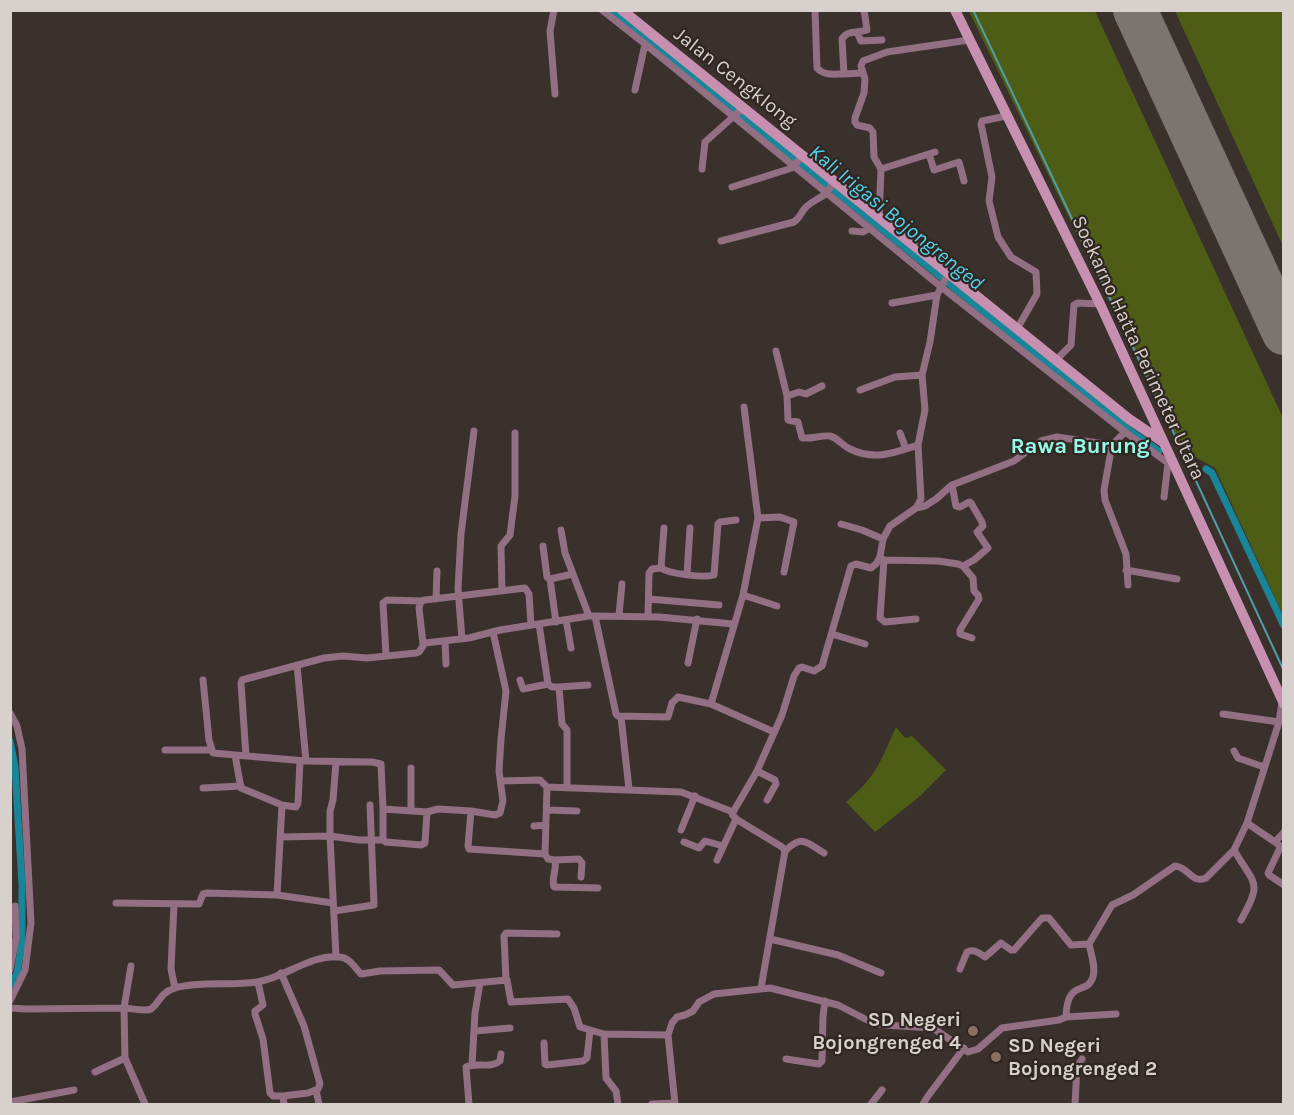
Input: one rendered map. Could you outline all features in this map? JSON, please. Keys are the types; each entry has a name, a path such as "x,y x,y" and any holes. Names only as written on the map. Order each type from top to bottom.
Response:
{"main road":[{"name":"Jalan Cengklong","path":"622,10 663,51 738,113 802,156 831,187 879,218 944,280 1017,329 1056,360 1071,381 1164,443"},
{"name":"Soekarno Hatta Perimeter Utara","path":"955,10 1100,304 1164,443 1170,462 1283,702"}],"street":[{"path":"554,10 550,31 555,93"},
{"path":"602,10 645,44 663,51"},
{"path":"815,10 818,69 822,73 863,73"},
{"path":"844,74 842,39 846,33 867,30 864,10"},
{"path":"857,32 861,41 882,40"},
{"path":"879,218 881,169 874,157 873,132 870,128 857,125 855,122 864,93 863,61 887,52 969,40"},
{"path":"635,90 645,44"},
{"path":"702,169 705,142 738,113 795,166 831,187 870,228 944,280 1071,381 1125,432 1170,462 1164,497"},
{"path":"1006,116 982,121 981,124 992,177 989,201 998,237 1011,257 1036,272 1038,294 1017,329"},
{"path":"881,169 932,153 934,170 958,162 964,182"},
{"path":"732,187 795,166 802,156"},
{"path":"721,241 794,222 799,219 805,208 831,187"},
{"path":"852,231 862,232 870,228"},
{"path":"916,508 921,499 922,485 918,445 925,410 922,375 937,295 944,280"},
{"path":"892,303 937,295"},
{"path":"1056,360 1071,345 1074,305 1078,303 1100,304"},
{"path":"776,351 787,396 788,420 798,422 802,438 829,436 846,448 862,455 878,456 918,445"},
{"path":"860,390 895,377 922,375"},
{"path":"787,396 799,392 806,394 822,386"},
{"path":"711,704 742,595 758,518 744,408"},
{"path":"462,639 458,597 461,534 474,431"},
{"path":"1125,432 1112,445 1104,490 1105,500 1126,554 1128,585"},
{"path":"502,591 501,546 510,535 515,496 515,433"},
{"path":"900,433 906,449"},
{"path":"916,619 885,622 880,618 883,539 891,526 916,508 925,506 936,499 952,485 1014,461 1041,441 1057,437 1112,445"},
{"path":"952,485 956,506 971,503 983,526 977,532 988,545 988,548 974,560 963,566"},
{"path":"758,518 780,517 794,522 784,572"},
{"path":"648,617 649,573 652,569 661,568 666,572 714,575 718,524 736,520"},
{"path":"841,524 883,539"},
{"path":"661,568 664,528"},
{"path":"687,574 690,528"},
{"path":"561,530 565,553 592,616 616,714 621,717 668,717 672,703 678,696 711,704 774,732"},
{"path":"543,546 556,622"},
{"path":"717,860 734,815 757,771 786,704 796,672 802,667 814,671 822,666 851,566 856,564 871,567 882,558 938,561 963,566 973,578 974,591 978,599 960,630 960,634 972,638"},
{"path":"1126,570 1177,579"},
{"path":"436,599 437,571"},
{"path":"550,579 573,574"},
{"path":"619,615 622,584"},
{"path":"386,655 383,603 387,600 421,601 522,588 528,590 548,684"},
{"path":"742,595 777,606"},
{"path":"649,599 719,605"},
{"path":"246,756 241,682 324,658 343,656 367,658 416,654 420,652 423,644 419,608 421,601"},
{"path":"423,644 592,616 697,619 733,624"},
{"path":"688,663 697,619"},
{"path":"566,620 572,648"},
{"path":"383,809 427,812 438,809 495,815 500,813 503,801 499,771 501,729 506,691 493,632"},
{"path":"832,634 865,644"},
{"path":"445,641 446,664"},
{"path":"235,755 243,790 282,805 296,807 303,761 297,665"},
{"path":"203,680 212,750"},
{"path":"520,680 523,689 548,684 552,687 588,685"},
{"path":"559,687 562,724 567,730 567,787"},
{"path":"1066,1017 1068,996 1089,985 1093,979 1094,968 1089,944 1112,905 1133,895 1175,866 1182,866 1195,879 1206,878 1234,850 1247,823 1279,722 1283,702"},
{"path":"10,713 17,726 22,748 31,923 25,970 10,1002"},
{"path":"1223,714 1279,722"},
{"path":"621,717 629,789"},
{"path":"165,750 212,750 214,753 303,761 381,764 383,840"},
{"path":"1234,751 1238,758 1264,767"},
{"path":"336,762 330,811 336,957"},
{"path":"411,768 411,811"},
{"path":"757,771 775,780 776,784 767,800"},
{"path":"501,782 540,780 547,787 681,792 695,796 734,815 782,847 784,851"},
{"path":"203,788 241,786"},
{"path":"547,787 545,854 548,860 579,859 582,862 581,877"},
{"path":"681,830 695,796"},
{"path":"277,895 282,805"},
{"path":"116,903 199,904 203,894 207,893 277,895 333,907 374,905 369,805"},
{"path":"547,810 577,810"},
{"path":"471,811 469,849 545,854"},
{"path":"280,837 383,840 421,845 425,843 427,812"},
{"path":"1247,823 1280,846 1269,875 1284,885"},
{"path":"534,826 546,825"},
{"path":"1275,842 1284,831"},
{"path":"761,988 784,851 800,840 824,853"},
{"path":"684,842 699,848 705,841 723,846"},
{"path":"1234,850 1254,882 1255,890 1254,897 1241,920"},
{"path":"555,860 556,869 552,882 554,887 598,888"},
{"path":"174,904 171,969 175,988"},
{"path":"10,969 16,938 13,919 15,906"},
{"path":"960,969 967,952 974,951 985,957 1001,943 1014,950 1045,917 1049,918 1071,945 1089,944"},
{"path":"557,934 506,933 504,936 506,980 509,983 511,1002 568,999 574,1008 580,1027 604,1034 669,1035"},
{"path":"770,939 838,955 881,973"},
{"path":"10,1008 147,1010 152,1009 161,996 175,988 186,985 258,982 307,963 336,957 346,959 361,974 380,971 439,970 453,985 506,980"},
{"path":"131,966 124,1008 125,1058 145,1104"},
{"path":"258,982 263,1005 255,1011 255,1014 263,1039 270,1093 273,1096 308,1093 316,1090 320,1084 309,1043 281,974"},
{"path":"472,1065 475,1013 480,983"},
{"path":"652,1104 675,1104 669,1035 672,1023 677,1017 693,1011 699,1002 714,994 770,988 838,1005 871,1022 933,1028 968,1052 978,1049 1002,1028 1066,1017 1116,1014"},
{"path":"786,1059 819,1064 822,1061 825,1001"},
{"path":"475,1031 510,1028"},
{"path":"544,1043 545,1064 547,1065 583,1061 587,1058 590,1030"},
{"path":"604,1034 606,1078 616,1091 618,1104"},
{"path":"923,1104 963,1048"},
{"path":"469,1104 466,1069 472,1065 496,1064 500,1061 501,1054"},
{"path":"95,1072 125,1058"},
{"path":"1075,1104 1077,1067 1082,1059"},
{"path":"10,1102 74,1090"},
{"path":"316,1090 319,1104"},
{"path":"871,1104 882,1090"},
{"path":"282,1096 284,1104"}],"green space":[{"path":"969,11 1095,11 1283,418 1283,615 1215,468 1181,449"},
{"path":"1175,11 1283,11 1283,246"},
{"path":"896,727 905,738 912,736 946,770 919,797 875,832 846,802 871,776"}],"waterway":[{"name":"Kali Irigasi Bojongrenged","path":"612,10 1128,429 1159,451"},
{"path":"973,10 1284,671"},
{"name":"Kali Irigasi Bojongrenged","path":"1206,469 1212,473 1284,626"},
{"path":"10,741 15,767 22,885 22,943 17,973 10,985"}],"runway":[{"path":"1135,10 1284,333"}],"place":[{"name":"SD Negeri Bojongrenged 4","path":"973,1031"},
{"name":"SD Negeri Bojongrenged 2","path":"996,1057"}],"district":[{"name":"Rawa Burung","path":"1080,447"}]}
